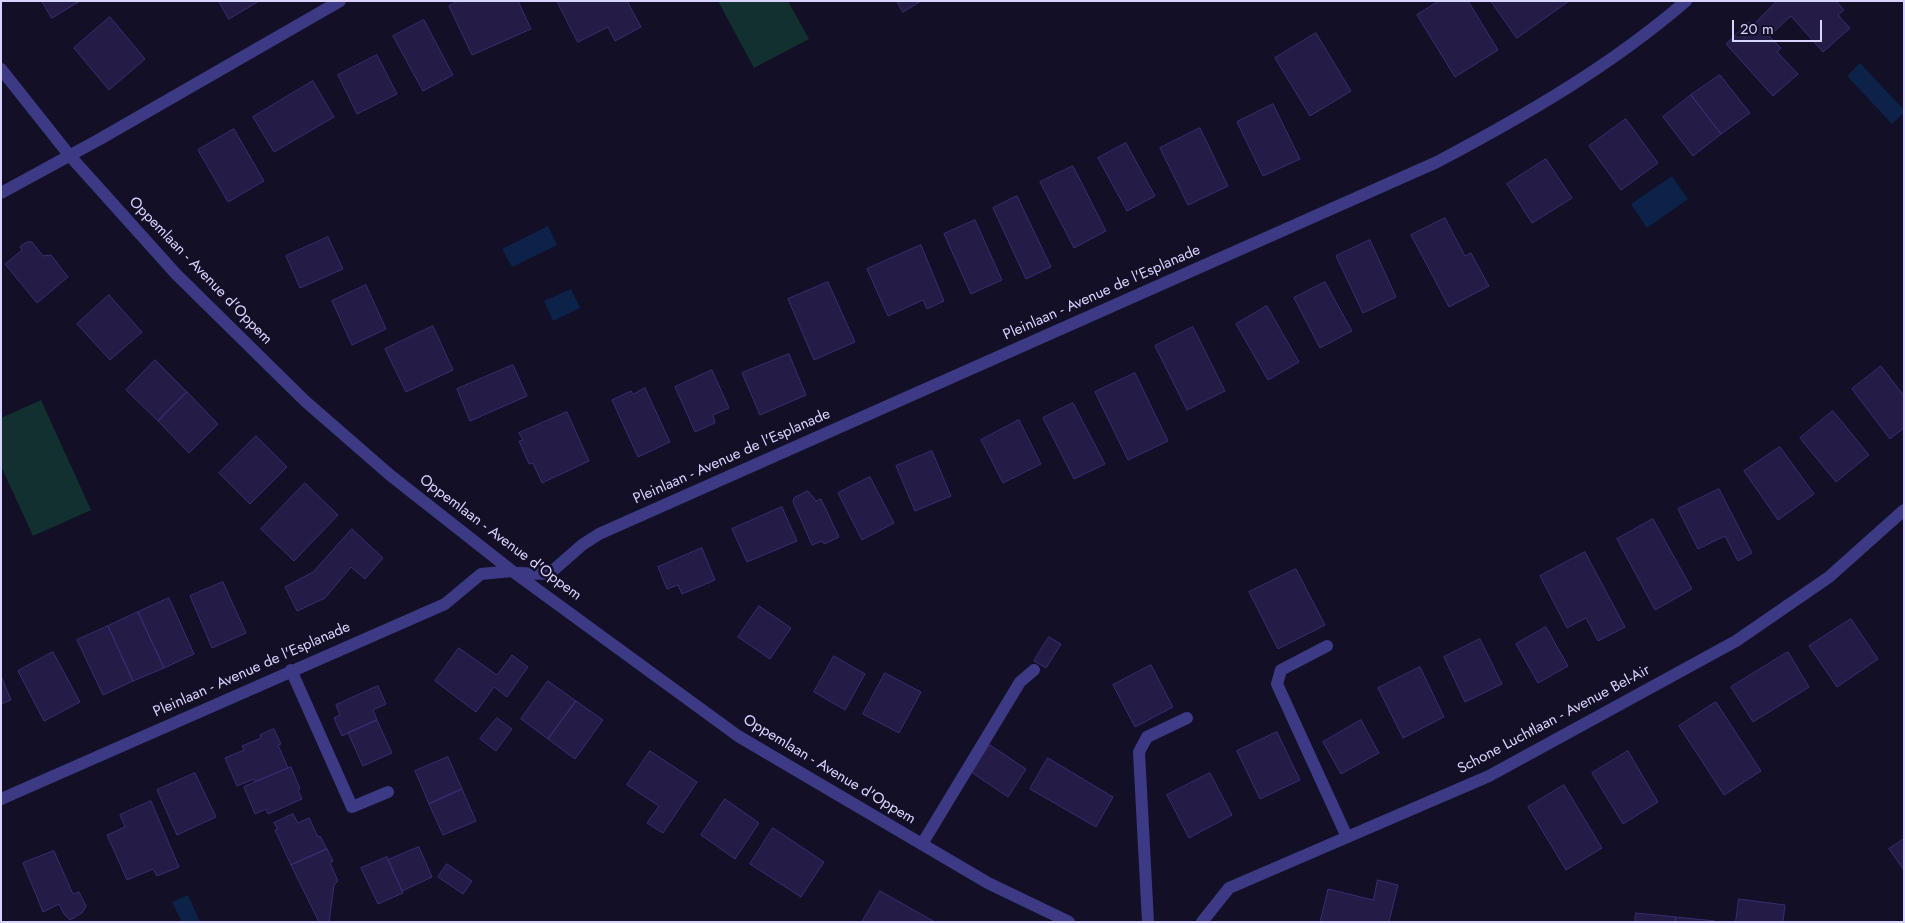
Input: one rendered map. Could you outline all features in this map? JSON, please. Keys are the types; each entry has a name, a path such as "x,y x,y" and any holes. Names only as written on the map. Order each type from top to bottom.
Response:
{"street":[{"path":"1,193 70,156 340,1"},
{"name":"Pleinlaan - Avenue de l'Esplanade","path":"1,799 445,604 481,574 514,572 549,574 582,545 599,534 1437,162 1558,94 1616,55 1686,1"},
{"name":"Oppemlaan - Avenue d'Oppem","path":"1,69 70,156 176,274 305,401 390,475 514,572 738,736 988,883 1069,922"},
{"name":"Schone Luchtlaan - Avenue Bel-Air","path":"1202,922 1229,888 1488,776 1736,640 1829,577 1904,510"},
{"path":"1327,646 1281,670 1277,684 1347,837"},
{"path":"291,670 352,808 388,792"},
{"path":"922,844 1020,682 1034,670"},
{"path":"1148,922 1139,752 1147,737 1187,718"}],"green space":[{"path":"718,1 788,1 809,39 754,68"},
{"path":"41,400 91,510 33,536 1,466 1,418"}],"water":[{"path":"1860,63 1904,110 1904,113 1892,124 1847,76"},
{"path":"1672,176 1688,199 1647,228 1631,204"},
{"path":"548,226 557,245 512,267 502,249"},
{"path":"571,289 580,308 553,321 544,301"},
{"path":"188,895 200,922 182,922 172,902"}],"building":[{"path":"42,1 80,1 52,18"},
{"path":"219,1 259,1 229,19"},
{"path":"459,1 518,1 531,29 472,55 449,6"},
{"path":"557,1 627,1 641,27 615,41 608,27 578,42"},
{"path":"897,1 921,1 903,12"},
{"path":"1439,1 1468,1 1498,50 1455,77 1417,15"},
{"path":"1491,1 1569,1 1517,38"},
{"path":"1777,1 1836,1 1844,10 1838,15 1850,28 1823,52 1791,16 1769,36 1781,48 1777,52 1798,74 1773,96 1726,44 1749,22 1752,26"},
{"path":"110,17 145,59 109,90 74,48"},
{"path":"424,20 453,75 423,91 393,36"},
{"path":"1316,33 1351,91 1310,116 1275,58"},
{"path":"377,55 397,94 357,114 338,75"},
{"path":"1720,75 1750,113 1721,134 1691,95"},
{"path":"313,81 334,117 274,152 253,117"},
{"path":"1691,95 1721,134 1693,156 1663,117"},
{"path":"1273,104 1300,159 1263,176 1237,122"},
{"path":"1626,119 1658,163 1621,190 1589,146"},
{"path":"1200,128 1228,186 1188,205 1160,148"},
{"path":"234,129 264,181 228,202 198,150"},
{"path":"1126,143 1155,196 1127,211 1098,158"},
{"path":"1546,159 1572,198 1532,223 1507,184"},
{"path":"1073,166 1106,231 1074,248 1040,182"},
{"path":"1017,196 1051,267 1026,279 993,208"},
{"path":"1445,218 1465,256 1471,253 1489,286 1449,307 1411,235"},
{"path":"975,220 1002,280 971,294 944,234"},
{"path":"328,237 343,269 300,288 286,256"},
{"path":"1370,240 1396,297 1363,313 1336,256"},
{"path":"27,242 32,242 43,256 51,255 68,277 37,303 5,264 22,250 20,247"},
{"path":"921,245 944,301 927,309 923,300 888,316 867,269"},
{"path":"828,282 855,342 814,360 788,299"},
{"path":"1325,282 1352,331 1320,348 1294,298"},
{"path":"366,285 386,329 352,345 332,301"},
{"path":"109,295 142,332 110,360 77,324"},
{"path":"1267,306 1299,362 1268,380 1236,324"},
{"path":"433,326 453,370 406,392 385,349"},
{"path":"1193,327 1225,391 1187,410 1155,346"},
{"path":"789,354 806,395 760,415 742,373"},
{"path":"155,360 187,392 158,421 126,390"},
{"path":"513,365 527,396 470,421 457,389"},
{"path":"1881,366 1904,396 1904,428 1890,439 1852,389"},
{"path":"712,370 729,408 713,415 715,423 695,432 675,387"},
{"path":"1135,373 1168,441 1128,460 1095,392"},
{"path":"645,388 670,442 638,457 612,400 631,391 633,394"},
{"path":"187,392 218,424 189,453 158,421"},
{"path":"1073,403 1105,464 1074,479 1043,418"},
{"path":"1833,411 1869,455 1836,482 1800,438"},
{"path":"567,412 589,461 542,483 533,463 529,464 519,441 523,440 519,433"},
{"path":"1019,420 1041,464 1003,483 981,440"},
{"path":"256,436 287,467 250,504 219,473"},
{"path":"1780,447 1814,494 1778,520 1744,471"},
{"path":"932,451 951,496 915,511 896,466"},
{"path":"870,477 894,523 862,540 838,493"},
{"path":"305,483 338,515 294,561 261,529"},
{"path":"1719,489 1752,553 1738,561 1725,536 1698,549 1678,509"},
{"path":"808,491 816,501 821,499 839,537 824,544 822,541 812,545 793,502 794,498"},
{"path":"782,507 797,541 747,562 732,529"},
{"path":"1653,519 1692,589 1655,610 1617,539"},
{"path":"352,529 383,558 365,579 351,567 325,598 297,611 285,587 313,572"},
{"path":"702,548 715,580 682,594 678,585 667,589 658,567"},
{"path":"1585,552 1625,627 1598,641 1586,618 1567,628 1540,576"},
{"path":"1296,569 1325,625 1278,649 1249,592"},
{"path":"223,582 246,633 212,648 190,596"},
{"path":"169,598 194,654 164,668 138,612"},
{"path":"759,606 791,628 770,659 738,637"},
{"path":"138,612 164,668 133,681 108,626"},
{"path":"1851,619 1878,659 1837,687 1809,646"},
{"path":"108,626 133,681 103,695 77,640"},
{"path":"1546,627 1568,666 1538,683 1516,644"},
{"path":"1049,637 1061,644 1046,668 1034,661"},
{"path":"1480,639 1502,684 1465,702 1444,657"},
{"path":"459,648 497,675 512,655 528,667 507,697 494,687 476,712 435,681"},
{"path":"53,652 80,702 44,721 18,671"},
{"path":"1788,652 1809,687 1753,722 1731,687"},
{"path":"834,656 865,674 845,710 814,692"},
{"path":"1151,665 1173,707 1135,727 1113,685"},
{"path":"1420,667 1444,717 1403,738 1378,688"},
{"path":"885,673 921,692 899,733 863,714"},
{"path":"1,676 11,700 1,704"},
{"path":"548,681 576,701 548,739 521,719"},
{"path":"378,686 386,704 373,710 377,720 342,736 334,718 340,715 336,705"},
{"path":"576,701 603,720 575,759 548,739"},
{"path":"1716,702 1761,771 1724,795 1679,726"},
{"path":"497,718 512,729 496,751 480,739"},
{"path":"377,720 392,753 363,766 348,733"},
{"path":"1361,720 1379,753 1341,774 1323,742"},
{"path":"274,729 281,744 278,745 288,768 255,782 254,779 237,786 225,758 244,750 242,746 261,738 260,735"},
{"path":"1277,732 1300,780 1260,799 1237,751"},
{"path":"990,745 1026,769 1008,797 971,772"},
{"path":"650,751 697,782 663,833 647,823 659,806 627,785"},
{"path":"1628,751 1658,802 1623,824 1592,773"},
{"path":"448,757 462,789 429,804 415,771"},
{"path":"1048,758 1113,797 1096,827 1030,789"},
{"path":"291,767 302,799 268,814 266,809 255,814 244,787"},
{"path":"195,773 216,817 177,835 157,790"},
{"path":"1210,773 1232,815 1189,838 1167,795"},
{"path":"1564,785 1602,848 1566,870 1528,807"},
{"path":"462,789 476,821 443,835 429,804"},
{"path":"725,799 759,823 735,859 701,835"},
{"path":"151,801 179,867 157,876 153,869 127,880 107,835 125,827 120,815"},
{"path":"293,814 298,823 309,818 318,837 320,836 327,849 291,865 275,830 278,829 274,823"},
{"path":"773,828 824,862 801,897 750,864"},
{"path":"1904,839 1904,870 1889,849"},
{"path":"419,847 432,877 402,891 388,860"},
{"path":"327,849 333,861 330,863 338,881 334,885 329,922 319,922 291,865"},
{"path":"54,851 73,894 79,892 86,906 82,913 70,920 64,914 59,904 43,912 23,863"},
{"path":"387,857 403,893 378,904 361,868"},
{"path":"447,864 472,881 463,894 438,877"},
{"path":"1378,880 1398,885 1389,922 1320,922 1328,889 1373,900"},
{"path":"880,891 935,922 862,922"},
{"path":"1739,899 1785,905 1783,922 1736,922"},
{"path":"1636,913 1676,917 1675,922 1635,922"},
{"path":"1676,917 1715,921 1715,922 1675,922"}]}
